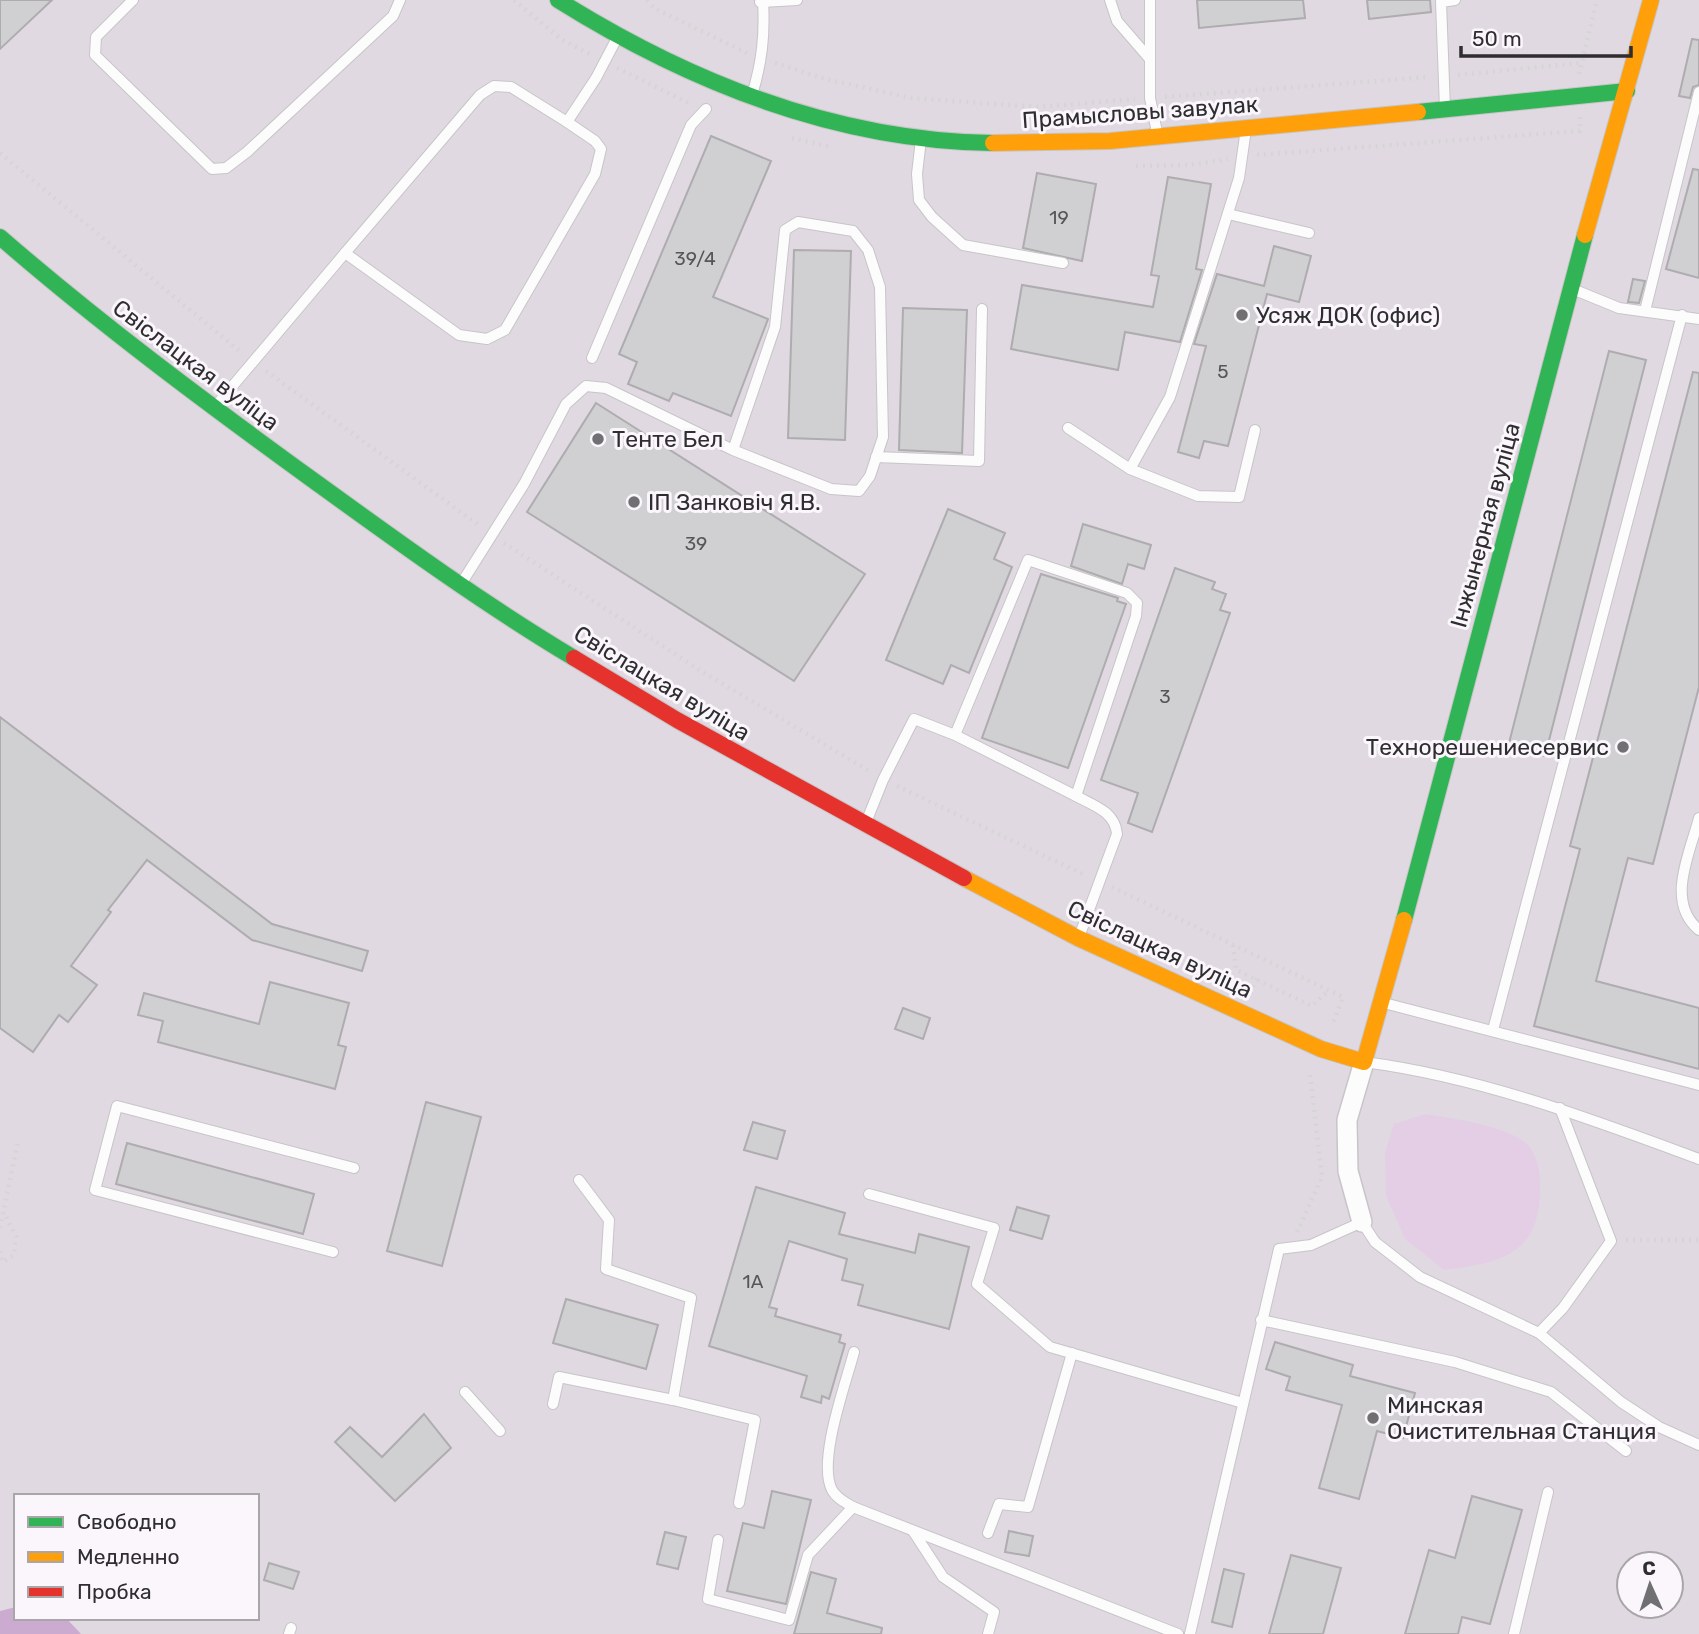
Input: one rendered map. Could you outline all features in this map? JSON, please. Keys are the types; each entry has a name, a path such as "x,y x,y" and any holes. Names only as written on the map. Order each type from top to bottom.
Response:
{"street":[{"name":"Прамысловы завулак","path":"558,0 617,38 750,99 855,127 921,139 1047,144 1158,138 1627,91"},
{"name":"Інжынерная вуліца","path":"1364,1062 1383,1003 1570,288 1651,0"},
{"name":"Свіслацкая вуліца","path":"0,237 65,293 214,408 459,586 677,720 865,826 1078,938 1321,1049 1364,1062"},
{"path":"1362,1222 1348,1171 1346,1119 1364,1062"}],"lane":[{"path":"133,0 96,37 96,55 212,169 226,168 247,152 393,16 400,0"},
{"path":"750,99 763,59 761,1 797,0"},
{"path":"1110,0 1117,21 1149,59"},
{"path":"1150,0 1150,98 1158,138"},
{"path":"1445,109 1441,2 1454,0"},
{"path":"567,122 596,78 617,38"},
{"path":"214,408 252,361 480,95 494,86 511,86 595,141 601,149 595,174 505,330 487,339 458,334 345,253"},
{"path":"1645,311 1699,92"},
{"path":"592,358 691,125 706,109"},
{"path":"1130,469 1170,397 1239,178 1247,128"},
{"path":"921,139 917,174 919,200 932,218 962,245 1063,263"},
{"path":"1228,215 1309,233"},
{"path":"459,586 524,484 566,404 586,386 606,388 733,450 831,489 859,491 870,476 883,437 880,287 868,250 853,232 798,222 785,230 775,327 733,450"},
{"path":"1570,288 1619,308 1699,319"},
{"path":"876,457 979,461 982,309"},
{"path":"1493,1030 1682,315"},
{"path":"1068,428 1130,469 1198,496 1239,497 1255,430"},
{"path":"955,735 1028,561 1127,593 1137,603 1136,616 1076,796"},
{"path":"865,826 883,780 914,719 955,735 1076,796 1109,814 1116,822 1114,846 1078,938"},
{"path":"1699,818 1680,889 1685,912 1699,930"},
{"path":"1383,1003 1699,1085"},
{"path":"1364,1062 1393,1066 1560,1108 1699,1159"},
{"path":"333,1252 95,1190 117,1106 354,1168"},
{"path":"1539,1333 1563,1308 1611,1241 1560,1108"},
{"path":"579,1180 609,1220 606,1269 691,1298 673,1400"},
{"path":"869,1194 993,1228 977,1284 1049,1347 1243,1403"},
{"path":"1190,1634 1279,1249 1295,1249 1362,1222 1375,1242 1420,1277 1539,1333 1621,1402 1659,1427 1699,1445"},
{"path":"1261,1321 1455,1363 1551,1392 1626,1451"},
{"path":"855,1352 832,1439 829,1464 831,1487 838,1498 853,1507 1178,1634"},
{"path":"988,1533 999,1504 1028,1507 1072,1353"},
{"path":"553,1404 559,1377 755,1420 739,1503"},
{"path":"466,1392 499,1432"},
{"path":"1514,1634 1548,1492"},
{"path":"718,1541 708,1599 789,1620 808,1555 853,1507"},
{"path":"913,1531 943,1577 994,1612 988,1634"}],"path":[{"path":"647,0 654,8 735,50 825,79 912,98 1037,107 1579,63 1597,0"},
{"path":"0,153 252,361 493,536 701,670 883,780 1343,997 1333,1023"},
{"path":"1233,945 1236,970 1312,1006 1328,991"},
{"path":"1295,1249 1294,1237 1322,1177 1310,1075"},
{"path":"0,1228 18,1141"},
{"path":"0,1251 2,1262 14,1255 16,1237 4,1211"},
{"path":"1611,1241 1699,1240"}],"shaded area":[{"path":"0,0 1699,0 1699,1634 0,1634"},
{"path":"1425,1114 1476,1123 1502,1131 1514,1135 1531,1149 1539,1171 1539,1207 1534,1225 1526,1239 1515,1250 1485,1263 1444,1270 1405,1239 1386,1196 1385,1152 1394,1124"},
{"path":"14,1608 14,1620 68,1620 81,1634 0,1634 0,1611"}],"building":[{"path":"0,0 52,0 0,49"},
{"path":"1197,0 1303,0 1305,18 1199,28"},
{"path":"1367,0 1430,0 1431,12 1369,19"},
{"path":"1692,39 1699,40 1699,85 1693,87 1690,98 1679,96"},
{"path":"711,136 771,161 713,297 768,319 731,416 673,393 669,401 628,384 637,362 619,354"},
{"path":"1693,169 1699,170 1699,278 1666,269"},
{"path":"1037,173 1096,184 1082,261 1023,248"},
{"path":"1168,177 1211,184 1196,269 1202,270 1180,342 1125,332 1118,370 1011,349 1022,285 1153,307 1159,276 1151,275"},
{"path":"1274,246 1311,256 1299,302 1267,294 1228,446 1204,441 1199,458 1178,452 1206,346 1194,344 1217,274 1264,286"},
{"path":"794,250 851,251 845,440 788,438"},
{"path":"1633,279 1645,281 1639,303 1628,302"},
{"path":"903,308 967,310 962,453 899,450"},
{"path":"1609,351 1646,360 1545,756 1508,747"},
{"path":"1693,372 1699,373 1699,687 1653,864 1628,858 1596,981 1699,1008 1699,1069 1534,1026 1580,849 1570,846"},
{"path":"596,403 865,574 794,681 527,512"},
{"path":"948,509 1005,533 994,559 1012,567 969,673 951,665 943,684 886,660"},
{"path":"1083,524 1151,545 1144,569 1128,564 1122,584 1071,566"},
{"path":"1175,568 1215,582 1212,589 1226,594 1220,610 1230,613 1152,832 1128,823 1138,793 1101,780"},
{"path":"1041,574 1118,598 1117,601 1126,604 1068,768 982,738"},
{"path":"0,717 272,924 368,951 362,971 252,940 147,860 108,910 111,912 71,966 97,985 68,1022 59,1015 33,1052 0,1028"},
{"path":"270,982 349,1003 338,1045 346,1047 335,1089 158,1042 163,1021 138,1015 144,993 259,1024"},
{"path":"903,1008 930,1018 923,1039 895,1029"},
{"path":"426,1102 481,1117 442,1266 387,1251"},
{"path":"753,1122 785,1131 777,1159 744,1150"},
{"path":"127,1143 314,1194 303,1234 116,1184"},
{"path":"756,1187 845,1213 839,1234 915,1253 919,1234 969,1247 949,1329 858,1305 863,1285 842,1280 847,1259 789,1241 769,1307 777,1309 775,1316 841,1335 839,1342 845,1344 829,1399 822,1396 821,1403 801,1397 807,1376 709,1346"},
{"path":"1017,1207 1049,1216 1042,1239 1010,1230"},
{"path":"566,1299 658,1325 646,1369 553,1343"},
{"name":"Минская Очистительная Станция","path":"1275,1342 1353,1365 1350,1376 1415,1393 1403,1438 1377,1431 1359,1499 1319,1488 1342,1405 1286,1390 1290,1377 1266,1369"},
{"path":"424,1414 451,1448 395,1501 335,1442 350,1427 382,1457"},
{"path":"772,1491 811,1500 786,1604 727,1591 743,1523 764,1528"},
{"path":"1472,1496 1522,1510 1490,1624 1462,1617 1458,1634 1405,1634 1429,1550 1455,1558"},
{"path":"1009,1531 1033,1536 1029,1556 1005,1552"},
{"path":"665,1532 686,1537 678,1569 657,1564"},
{"path":"1291,1555 1341,1568 1323,1634 1269,1634"},
{"path":"269,1563 299,1572 293,1589 264,1580"},
{"path":"1224,1569 1244,1574 1232,1627 1212,1622"},
{"path":"811,1572 836,1579 827,1613 882,1628 881,1634 794,1634"}],"traffic: fast":[{"path":"558,0 659,57 766,102 878,131 935,140 993,143"},
{"path":"1418,112 1627,91"},
{"path":"1404,920 1585,235"},
{"path":"0,237 114,331 270,449 440,571 574,658"}],"traffic: slow":[{"path":"1585,235 1651,0"},
{"path":"993,143 1110,141 1418,112"},
{"path":"964,878 1078,938 1321,1049 1364,1062 1404,920"}],"traffic: jam":[{"path":"574,658 677,720 964,878"}],"place":[{"name":"Усяж ДОК (офис)","path":"1242,315"},
{"name":"Тенте Бел","path":"598,439"},
{"name":"ІП Занковіч Я.В.","path":"634,502"},
{"name":"Технорешениесервис","path":"1623,747"},
{"name":"Минская Очистительная Станция","path":"1373,1418"}]}
